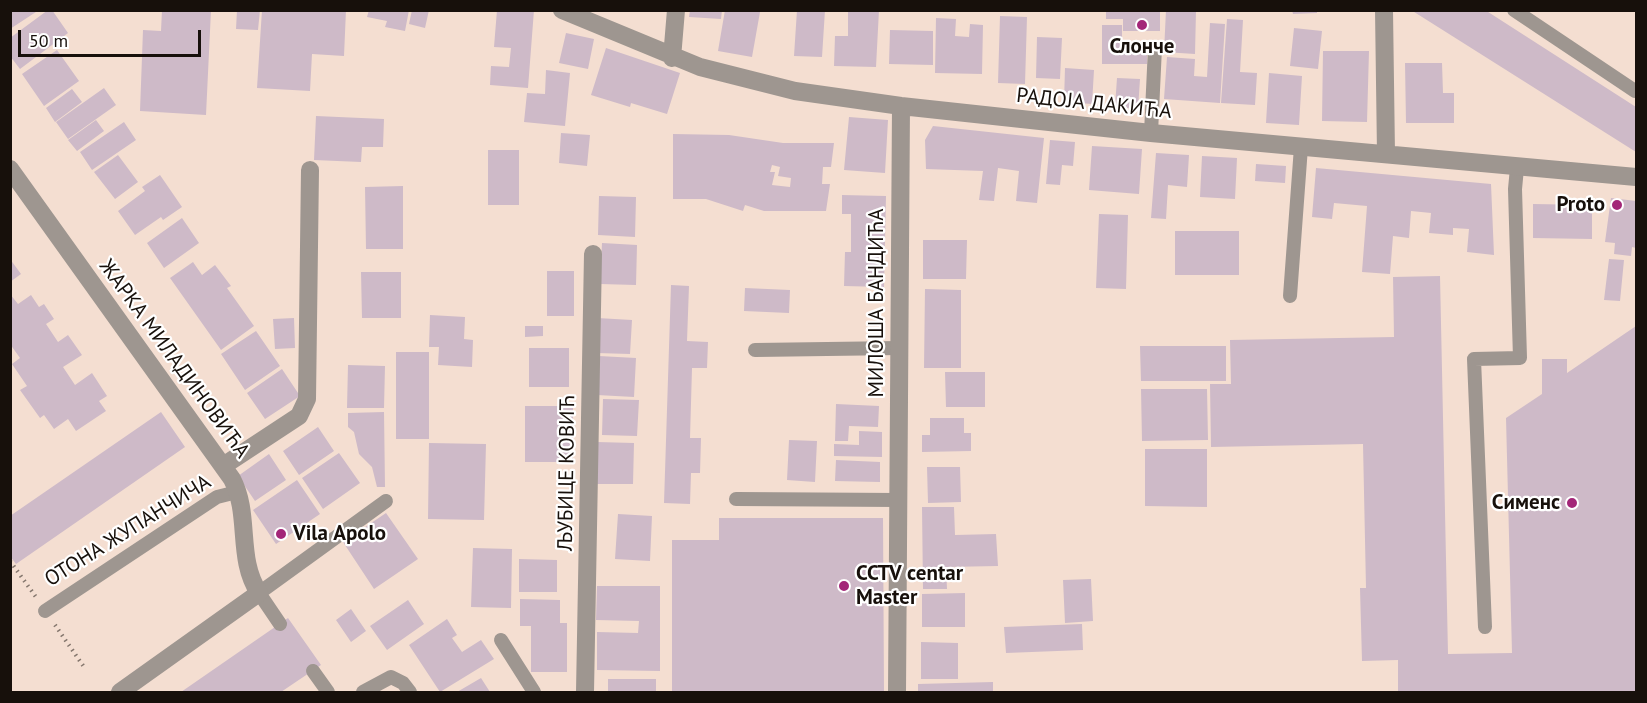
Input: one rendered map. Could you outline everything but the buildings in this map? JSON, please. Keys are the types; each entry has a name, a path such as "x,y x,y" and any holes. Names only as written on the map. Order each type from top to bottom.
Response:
{"street":[{"name":"РАДОЈА ДАКИЋА","path":"562,10 672,58 725,75 784,88 901,106 1151,134 1636,177"},
{"path":"672,58 676,10"},
{"path":"1384,10 1386,154"},
{"name":"МИЛОША БАНДИЋА","path":"897,693 901,106"},
{"name":"ЖАРКА МИЛАДИНОВИЋА","path":"10,169 223,466 237,492 247,571 259,593"},
{"path":"223,466 299,416 308,399 310,170"},
{"name":"ЉУБИЦЕ КОВИЋ","path":"585,693 593,254"},
{"path":"120,693 259,593"}],"lane":[{"path":"1514,10 1635,91"},
{"path":"1151,134 1155,47"},
{"path":"1290,296 1301,147"},
{"path":"1485,627 1474,359 1520,358 1515,189 1517,168"},
{"path":"754,350 899,348"},
{"name":"ОТОНА ЖУПАНЧИЧА","path":"45,610 217,497 237,492"},
{"path":"736,500 898,500"},
{"path":"259,593 386,501"},
{"name":"ЖАРКА МИЛАДИНОВИЋА","path":"259,593 280,624"},
{"path":"501,640 534,693"},
{"path":"313,671 328,693"},
{"path":"363,693 391,677 403,683 410,693"}],"place":[{"name":"Слонче","path":"1142,25"},
{"name":"Proto","path":"1617,205"},
{"name":"Сименс","path":"1572,503"},
{"name":"Vila Apolo","path":"281,534"},
{"name":"CCTV centar Master","path":"844,586"}]}
